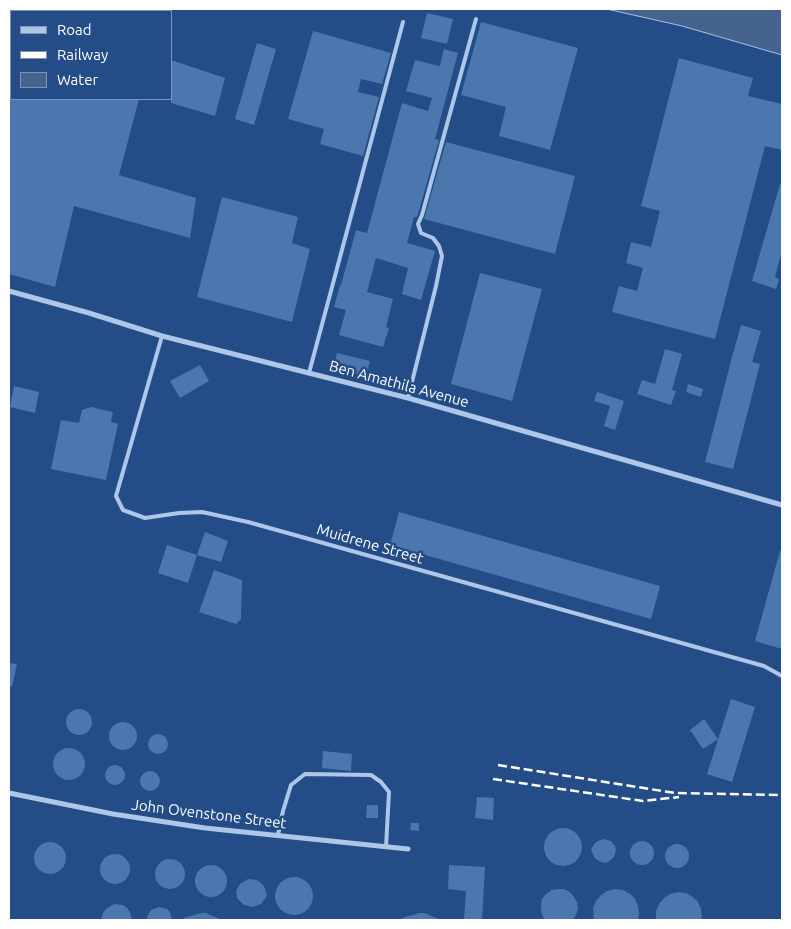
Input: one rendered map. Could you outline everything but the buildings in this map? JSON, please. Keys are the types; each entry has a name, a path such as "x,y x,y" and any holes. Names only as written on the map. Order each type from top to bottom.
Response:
{"street":[{"name":"Ben Amathila Avenue","path":"9,291 162,336 408,398 782,505"},
{"name":"John Ovenstone Street","path":"9,793 113,814 204,828 408,849"}],"lane":[{"path":"408,398 442,256 439,246 432,238 421,233 418,224 476,18"},
{"path":"309,373 403,22"},
{"name":"Muidrene Street","path":"162,336 116,496 123,510 145,518 202,512 248,522 764,666 782,676"},
{"path":"278,835 291,785 306,774 371,775 381,782 389,792 386,847"}],"water":[{"path":"607,9 782,9 782,55 682,26"}],"railway":[{"path":"498,765 675,793 782,795"},
{"path":"493,779 643,801 679,797"}]}
